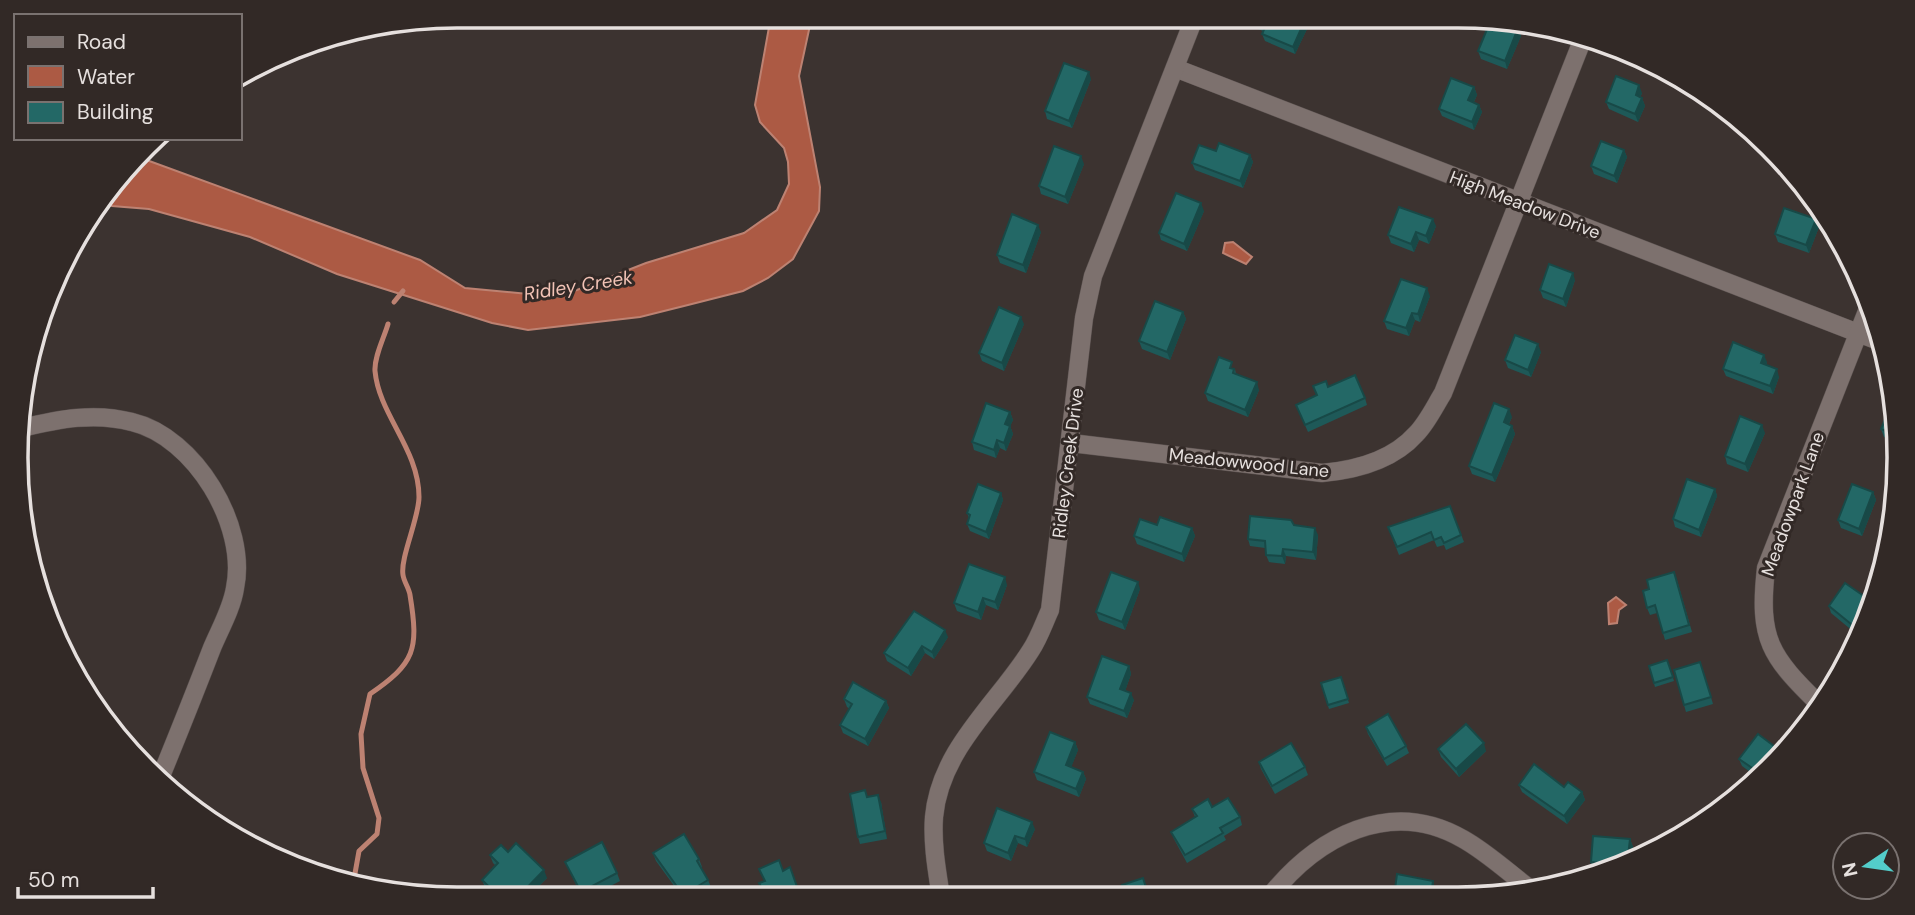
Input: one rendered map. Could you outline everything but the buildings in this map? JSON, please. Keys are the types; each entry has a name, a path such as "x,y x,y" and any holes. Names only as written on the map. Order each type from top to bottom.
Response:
{"street":[{"name":"Ridley Creek Drive","path":"939,887 934,857 934,814 950,764 992,699 1031,650 1050,610 1072,443 1084,318 1093,276 1190,28"},
{"name":"Meadowwood Lane","path":"1072,443 1322,473 1349,471 1387,458 1417,434 1443,393 1516,202 1580,46"},
{"name":"High Meadow Drive","path":"1175,68 1869,337"},
{"name":"Meadowpark Lane","path":"1813,698 1785,671 1767,636 1762,605 1766,568 1864,319"},
{"path":"29,426 56,420 99,416 135,422 173,441 198,470 226,510 237,542 236,589 163,770"},
{"path":"1278,887 1307,855 1346,831 1387,822 1425,825 1462,838 1521,882"}],"water":[{"path":"769,28 809,28 799,76 820,187 819,211 793,259 768,278 743,291 640,317 528,330 492,323 337,274 250,237 149,209 110,205 148,160 420,260 465,288 559,297 646,263 744,233 777,210 789,184 788,162 784,148 760,122 755,105"},
{"path":"1233,242 1252,257 1246,264 1223,253 1225,243"},
{"path":"1616,597 1626,605 1619,610 1617,623 1609,624 1608,603"}],"waterway":[{"path":"394,302 403,291"},
{"path":"355,874 359,851 377,834 379,818 363,768 361,734 370,694 405,664 413,642 414,629 403,568 418,506 417,480 413,463 378,387 375,371 388,324"}],"water label":[{"name":"Ridley Creek","path":"578,285"}]}
